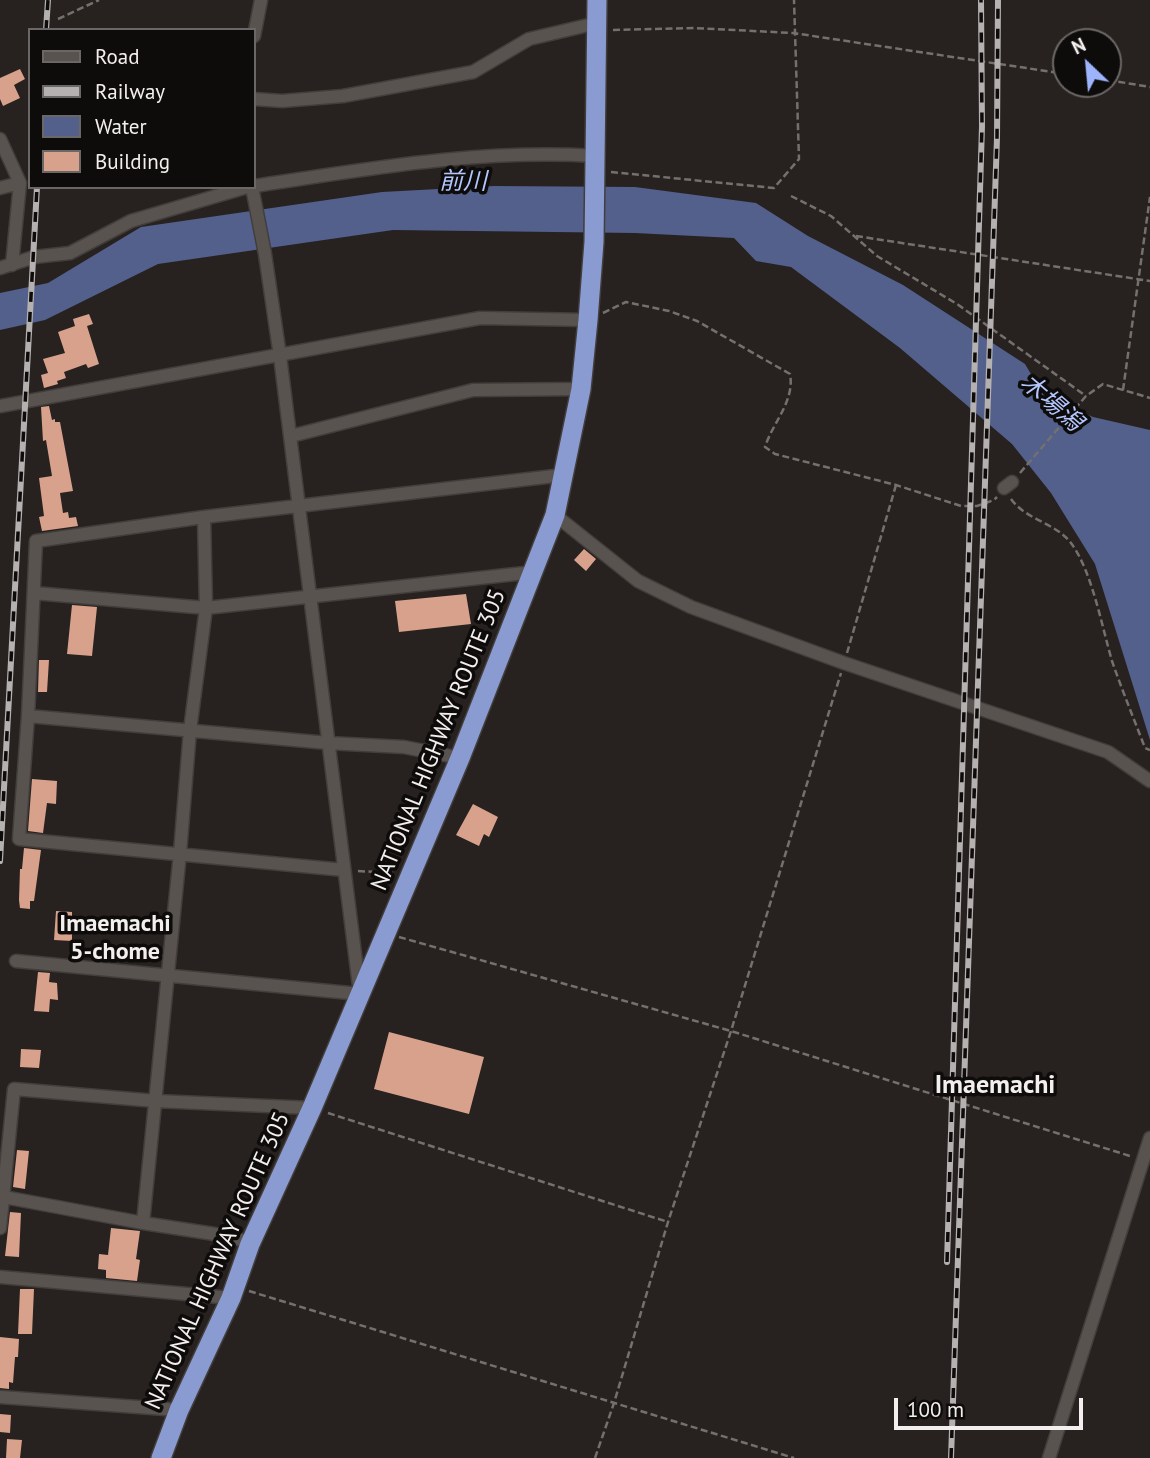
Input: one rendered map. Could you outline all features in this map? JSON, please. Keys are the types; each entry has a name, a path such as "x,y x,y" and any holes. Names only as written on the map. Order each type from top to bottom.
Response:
{"highway":[{"name":"NATIONAL HIGHWAY ROUTE 305","path":"160,1458 178,1410 233,1292 250,1244 312,1108 411,875 555,515 580,389 588,320 594,242 597,0"}],"street":[{"path":"256,28 261,0"},
{"path":"256,99 282,101 343,96 473,72 529,39 597,27"},
{"path":"0,139 20,183 6,266 34,257 70,253 131,220 244,189"},
{"path":"256,186 453,157 547,154 594,163"},
{"path":"0,188 20,183"},
{"path":"16,961 360,994 281,356 251,189"},
{"path":"0,406 480,318 588,320"},
{"path":"291,436 473,390 580,389"},
{"path":"344,870 19,839 36,541 299,505 563,475"},
{"path":"555,515 638,581 691,607 844,663 1108,752 1150,781"},
{"path":"143,1223 190,730 206,608 204,517"},
{"path":"34,593 206,608 534,572"},
{"path":"28,716 328,743 404,747 460,758"},
{"path":"0,1227 14,1089 156,1101 312,1108"},
{"path":"1049,1458 1150,1138"},
{"path":"4,1197 234,1237 250,1244"},
{"path":"0,1277 233,1292"},
{"path":"0,1397 178,1410"}],"path":[{"path":"58,19 99,0"},
{"path":"594,163 774,188 799,159 793,0"},
{"path":"597,27 793,33 1052,72"},
{"path":"1122,82 1150,87"},
{"path":"791,196 831,216 877,256 957,304 1086,396"},
{"path":"1123,390 1150,197"},
{"path":"854,236 1150,281"},
{"path":"588,320 626,302 669,311 697,321 790,374 792,387 765,447 775,454 895,485 961,506 977,506 994,500 1086,396 1103,384 1150,398"},
{"path":"595,1458 731,1031 844,663 895,485"},
{"path":"1008,485 1013,503 1060,532 1071,542 1082,561 1113,664 1145,748 1150,750"},
{"path":"344,870 411,875"},
{"path":"386,933 731,1031 1143,1160"},
{"path":"312,1108 668,1222"},
{"path":"233,1292 794,1458"}],"water":[{"name":"木場潟","path":"494,186 635,187 756,203 808,236 903,285 1025,364 1044,396 1093,417 1150,430 1150,740 1095,564 1051,493 1012,444 900,348 791,267 756,261 734,238 635,233 393,230 158,264 45,320 0,330 0,293 48,283 141,227 382,192"}],"building":[{"path":"20,69 25,79 14,85 20,98 3,106 0,99 0,78"},
{"path":"89,314 93,324 87,326 99,364 88,368 86,364 64,372 66,378 57,381 58,384 44,388 41,375 48,373 43,359 65,353 58,332 75,326 73,319"},
{"path":"49,406 52,420 60,422 73,491 60,493 63,513 68,512 69,518 76,517 78,526 42,531 39,517 44,516 39,478 52,476 46,440 43,441 41,407"},
{"path":"584,549 596,559 586,571 574,560"},
{"path":"466,594 471,624 399,632 395,601"},
{"path":"72,605 97,607 92,656 67,654"},
{"path":"39,660 49,660 47,692 38,692"},
{"path":"32,779 57,781 56,804 47,803 43,833 28,831"},
{"path":"473,804 498,817 489,837 484,834 479,846 456,835"},
{"path":"24,848 41,850 34,901 30,901 30,909 20,908 19,900"},
{"path":"56,911 72,912 72,941 54,940"},
{"path":"38,972 50,973 49,982 57,983 58,1000 50,999 49,1012 34,1011"},
{"path":"389,1032 484,1057 469,1114 374,1089"},
{"path":"21,1049 41,1050 39,1068 20,1067"},
{"path":"17,1150 29,1151 25,1189 13,1187"},
{"path":"10,1212 21,1213 19,1257 5,1256"},
{"path":"111,1228 140,1231 136,1259 140,1260 137,1281 106,1278 106,1270 98,1269 99,1254 108,1255"},
{"path":"20,1289 34,1289 32,1334 18,1334"},
{"path":"0,1337 19,1339 13,1383 9,1382 9,1389 0,1388"},
{"path":"0,1414 11,1415 10,1433 0,1432"},
{"path":"7,1439 22,1440 20,1458 6,1458"}],"railway":[{"path":"46,28 48,0"},
{"path":"947,1262 982,126 981,0"},
{"path":"951,1458 997,138 998,0"},
{"path":"0,861 37,189"}],"district":[{"name":"Imaemachi 5-chome","path":"115,938"},
{"name":"Imaemachi","path":"995,1086"}],"water label":[{"name":"前川","path":"463,182"}]}
